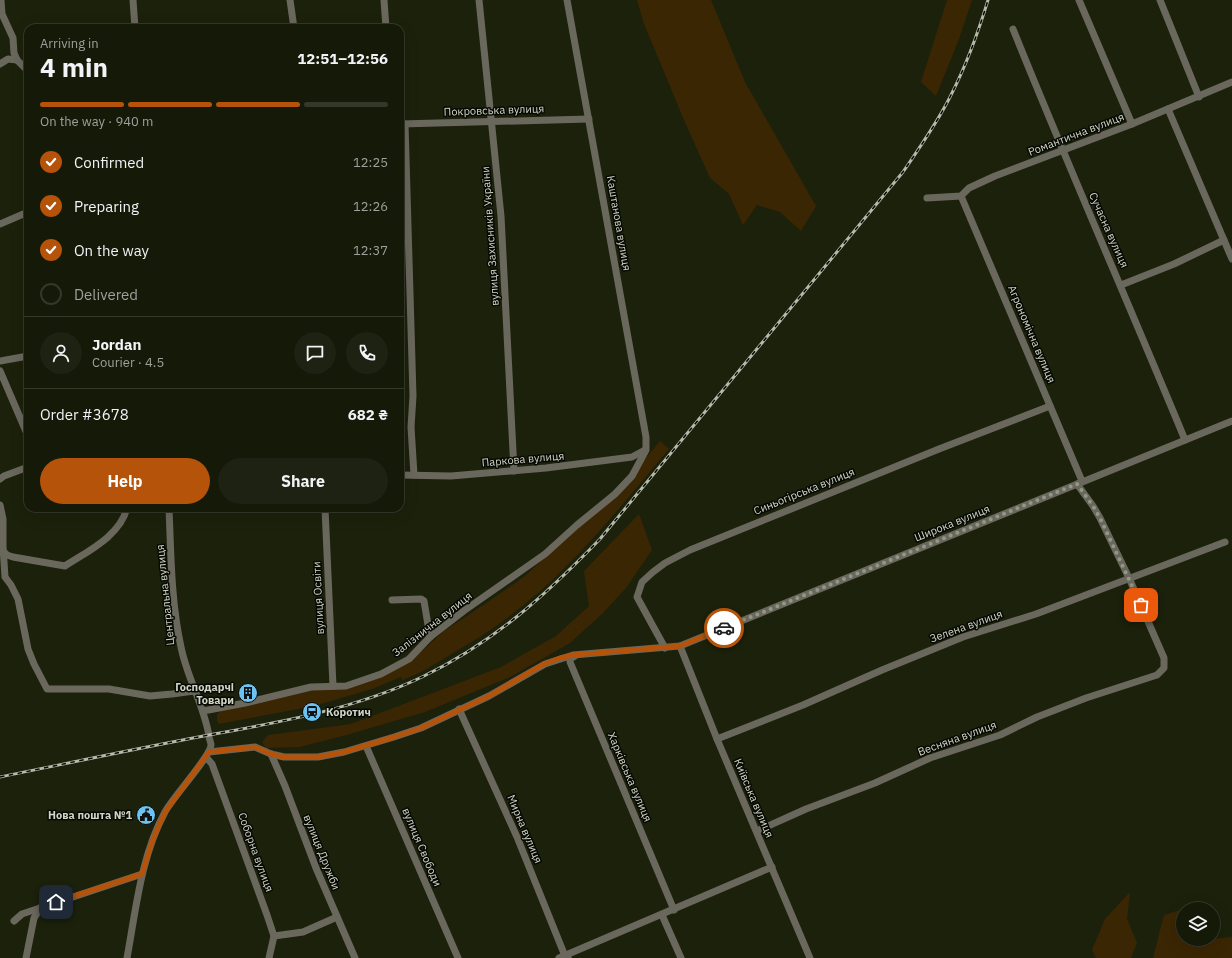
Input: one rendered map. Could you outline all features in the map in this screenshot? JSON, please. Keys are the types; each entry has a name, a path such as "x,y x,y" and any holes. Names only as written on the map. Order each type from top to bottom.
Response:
{"street":[{"path":"1,0 2,14 13,38 14,53 17,60 24,67"},
{"path":"133,0 135,24"},
{"path":"290,0 293,24"},
{"path":"384,0 386,24"},
{"name":"вулиця Захисників України","path":"479,0 501,216 514,470"},
{"name":"Каштанова вулиця","path":"567,0 646,437 646,450"},
{"path":"1079,0 1132,124"},
{"path":"1160,0 1199,97"},
{"name":"Сучасна вулиця","path":"1013,29 1062,151 1121,285 1185,440"},
{"path":"0,64 8,59 17,60"},
{"name":"Романтична вулиця","path":"961,196 970,188 995,176 1132,124 1232,82"},
{"path":"1168,109 1232,259"},
{"name":"Покровська вулиця","path":"404,124 589,119"},
{"path":"404,173 413,396 411,427 414,475"},
{"path":"927,198 961,196"},
{"name":"Агрономічна вулиця","path":"961,196 1050,406 1079,482 1100,518 1129,578 1164,658 1164,668"},
{"path":"0,224 24,214"},
{"path":"1121,285 1174,264 1224,240"},
{"path":"0,361 24,357"},
{"path":"0,371 24,427"},
{"name":"Синьогірська вулиця","path":"665,648 636,597 642,582 665,562 690,550 789,509 1050,406"},
{"name":"Широка вулиця","path":"207,755 255,747 271,754 284,757 318,757 344,752 421,728 489,696 544,664 560,658 576,655 680,646 1079,482 1232,421"},
{"name":"Паркова вулиця","path":"404,475 451,476 546,468 632,457 646,450"},
{"name":"Залізнична вулиця","path":"203,711 245,703 311,687 346,686 395,667 409,659 430,637 465,610 545,554 576,525 614,494 632,476 646,450"},
{"path":"0,479 24,468"},
{"path":"0,505 3,519 2,548 5,577 11,585 18,600 28,649 40,678 47,689 109,689 150,696 194,690"},
{"path":"2,548 7,555 13,557 65,566 95,547 113,532 122,521 125,512"},
{"name":"Центральна вулиця","path":"169,512 174,602 181,648 206,723 211,745 207,755"},
{"name":"вулиця Освіти","path":"325,512 333,686"},
{"name":"Зелена вулиця","path":"717,739 803,705 882,670 964,637 1036,614 1225,542"},
{"path":"392,600 423,599 430,637"},
{"name":"Київська вулиця","path":"680,646 717,739 810,958"},
{"name":"Харківська вулиця","path":"576,655 570,659 570,662 674,910"},
{"name":"Весняна вулиця","path":"757,831 875,783 930,758 1000,735 1044,714 1157,675 1164,668"},
{"name":"Мирна вулиця","path":"459,709 517,837 564,957"},
{"name":"вулиця Свободи","path":"366,746 458,958"},
{"name":"вулиця Дружби","path":"271,754 316,868 355,958"},
{"path":"127,958 142,874 153,839 165,812 207,755"},
{"name":"Соборна вулиця","path":"207,755 212,764 274,936"},
{"path":"564,957 772,867"},
{"path":"14,921 22,914 41,907 142,874"},
{"path":"26,958 34,918 41,907"},
{"path":"662,915 681,958"},
{"path":"269,958 274,936 303,932 337,917"}],"shaded area":[{"path":"637,0 711,0 745,82 816,206 801,231 780,212 757,205 743,225 729,194 710,178 644,24"},
{"path":"947,0 972,0 959,39 936,96 921,82"},
{"path":"660,441 669,449 573,560 530,600 501,623 481,636 428,668 402,680 401,677 372,689 314,706 219,724 217,721 217,714 221,711 310,689 337,687 394,667 423,650 444,631 525,576 628,480"},
{"path":"639,514 652,550 626,588 602,614 570,643 510,677 425,712 300,747 266,748 262,742 268,735 351,724 501,667 556,636 589,606 584,571"},
{"path":"1130,892 1127,919 1137,943 1131,958 1096,958 1092,950 1105,919"},
{"path":"1176,911 1176,946 1220,946 1220,938 1232,937 1232,958 1153,958 1164,915"}],"railway":[{"path":"0,777 263,725 317,713 371,698 422,677 448,663 472,649 517,616 559,580 600,539 903,172 934,126 956,85 971,49 988,0"}],"way so far":[{"path":"724,628 1077,484 1100,518 1141,605"}],"place":[{"name":"Господарчі Товари","path":"248,693"},
{"name":"Коротич","path":"312,712"},
{"name":"Нова пошта №1","path":"146,815"}],"route":[{"path":"56,902 142,874 153,839 165,812 209,752 255,747 271,754 284,757 318,757 344,752 421,728 489,696 544,664 560,658 573,655 680,646 724,628"}]}
